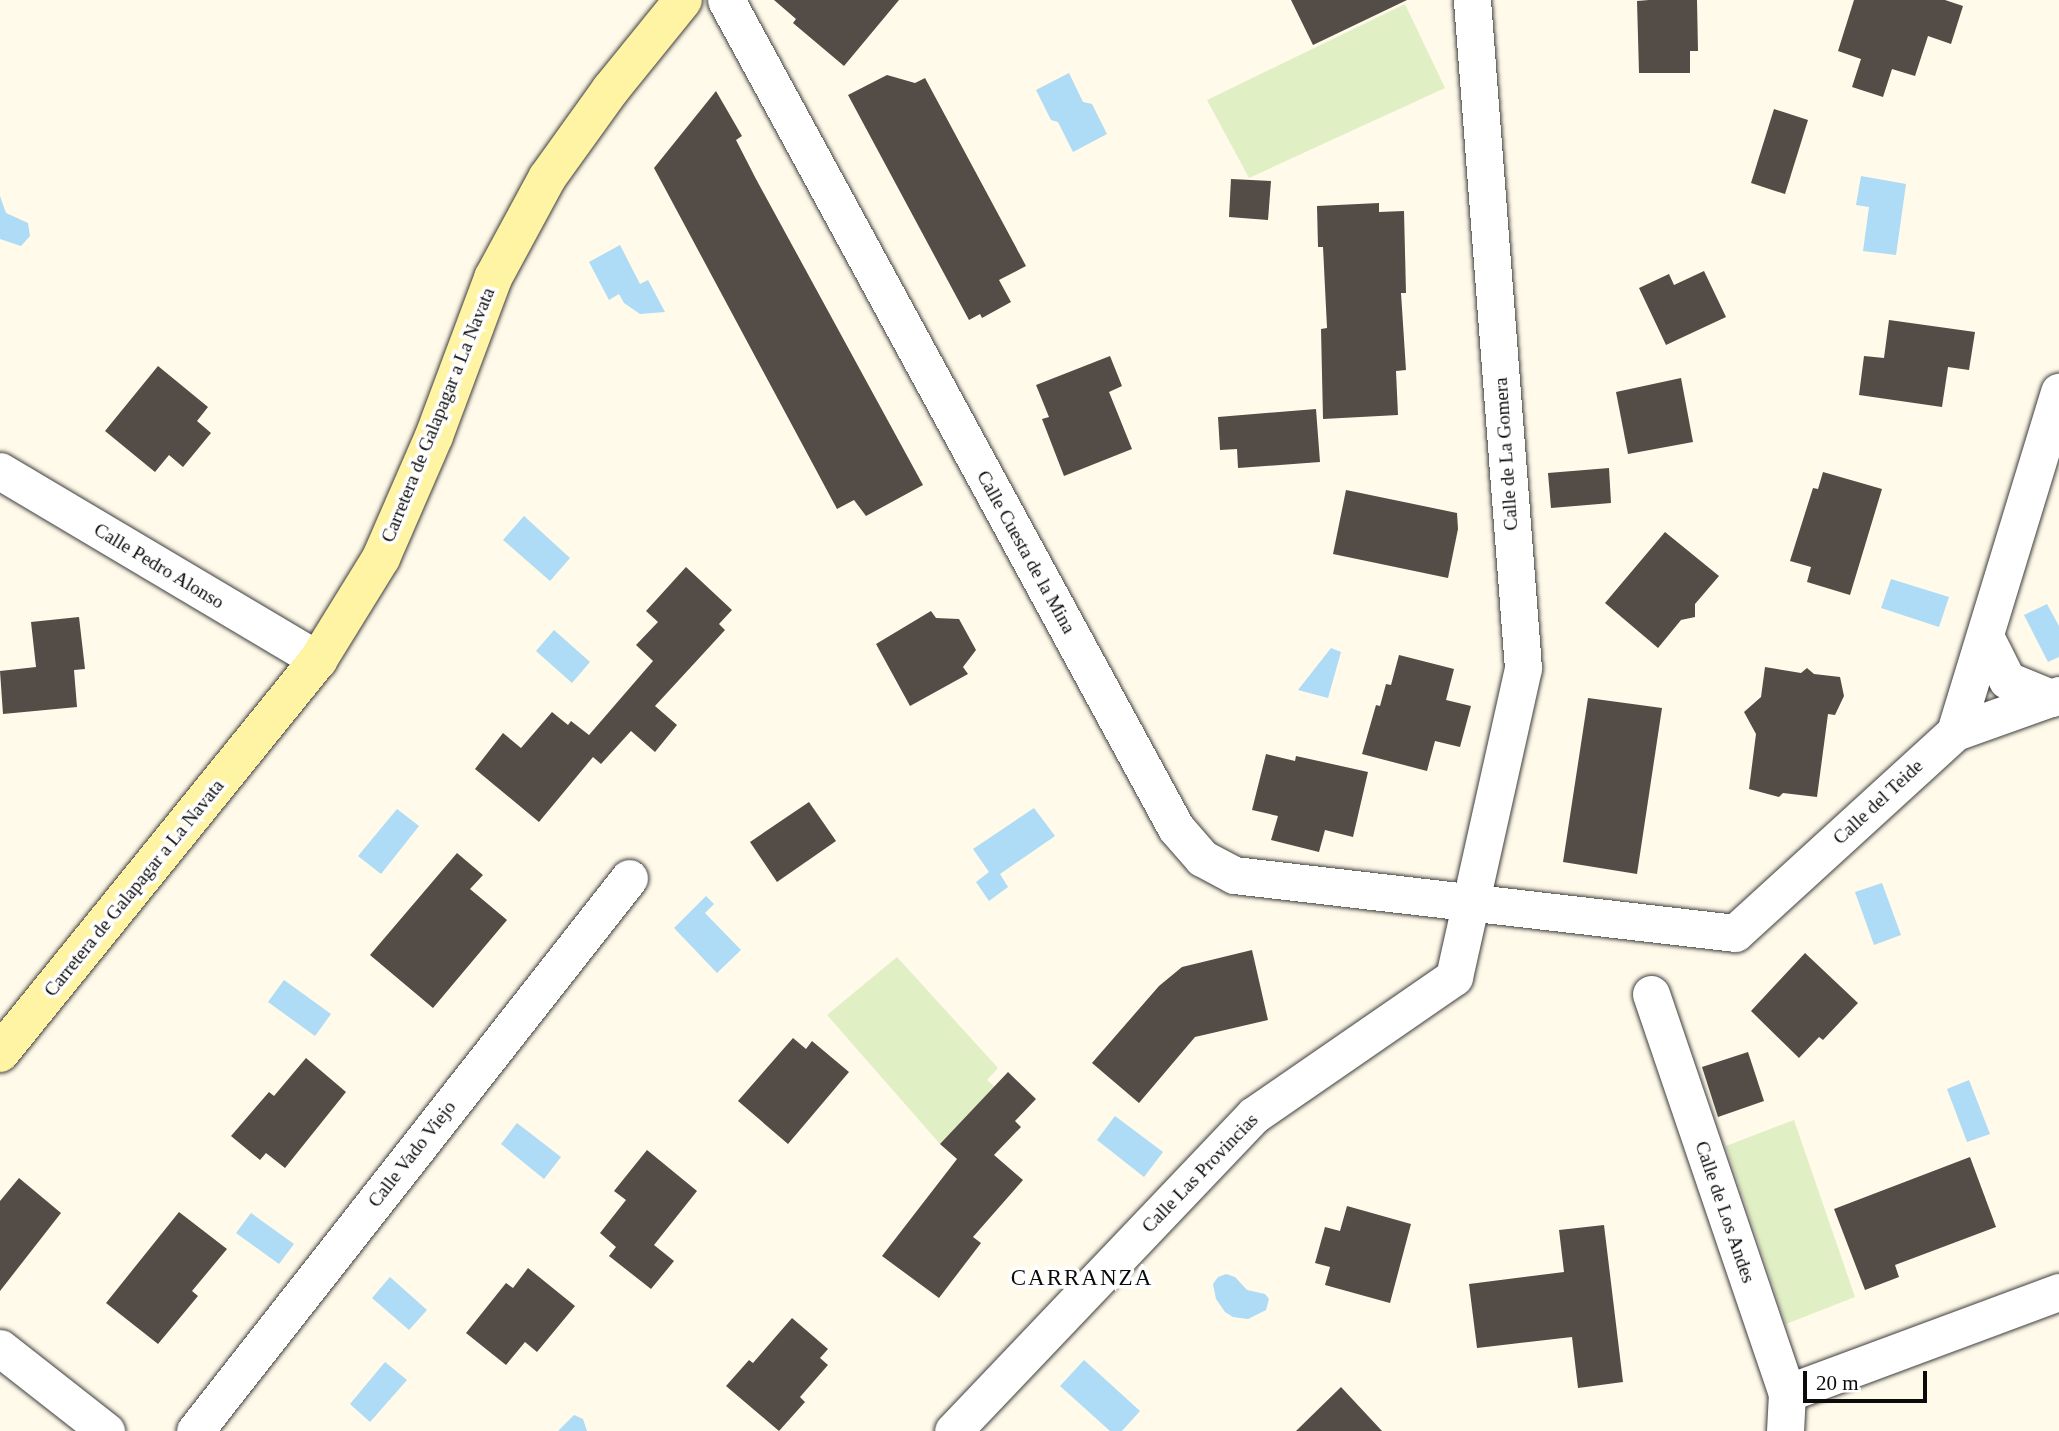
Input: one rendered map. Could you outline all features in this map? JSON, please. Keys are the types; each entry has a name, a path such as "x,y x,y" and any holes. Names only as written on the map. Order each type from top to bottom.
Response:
{"main road":[{"name":"Carretera de Galapagar a La Navata","path":"0,1053 318,660 381,558 433,436 493,278 523,222 548,178 595,111 683,0"}],"street":[{"name":"Calle Cuesta de la Mina","path":"726,0 1176,828 1202,858 1234,875 1470,902"},
{"name":"Calle de La Gomera","path":"1470,902 1523,668 1472,0"},
{"path":"1955,732 2059,391"},
{"name":"Calle Pedro Alonso","path":"0,471 318,660"},
{"path":"1984,636 2007,680 2055,696"},
{"path":"1955,732 2055,696"},
{"name":"Calle del Teide","path":"1470,902 1735,933 1955,732"},
{"name":"Calle Vado Viejo","path":"195,1431 629,878"},
{"name":"Calle Las Provincias","path":"953,1431 1254,1115 1454,977 1470,902"},
{"name":"Calle de Los Andes","path":"1651,994 1787,1393 1785,1431"},
{"path":"1787,1393 2059,1292"},
{"path":"0,1348 106,1431"}],"green space":[{"path":"1405,4 1445,88 1249,178 1207,100"},
{"path":"897,957 998,1068 987,1080 995,1087 940,1144 827,1015"},
{"path":"1794,1120 1855,1297 1786,1324 1726,1146"}],"water":[{"path":"1069,73 1083,102 1092,104 1107,134 1073,152 1058,122 1051,120 1036,90"},
{"path":"1861,176 1906,184 1896,255 1863,251 1869,207 1856,205"},
{"path":"0,196 6,213 28,223 30,236 21,246 0,239"},
{"path":"620,245 640,284 648,280 665,312 640,314 624,303 619,294 609,300 589,262"},
{"path":"524,516 570,558 550,581 503,540"},
{"path":"1891,579 1949,597 1939,627 1881,608"},
{"path":"2047,604 2059,626 2059,657 2048,662 2024,615"},
{"path":"554,630 590,662 572,683 536,651"},
{"path":"1331,648 1341,652 1328,698 1298,690"},
{"path":"1034,808 1055,836 1000,874 1008,887 989,901 976,882 989,872 973,849"},
{"path":"397,809 419,826 381,874 358,856"},
{"path":"1882,883 1901,935 1874,945 1855,892"},
{"path":"706,896 714,904 705,913 741,950 717,973 674,928"},
{"path":"284,980 331,1014 315,1036 268,1002"},
{"path":"1969,1080 1990,1134 1967,1142 1947,1089"},
{"path":"1115,1116 1163,1152 1144,1177 1097,1140"},
{"path":"517,1123 561,1157 544,1179 501,1144"},
{"path":"251,1213 294,1244 279,1264 236,1233"},
{"path":"1226,1274 1235,1277 1247,1290 1265,1294 1269,1299 1266,1310 1248,1319 1233,1317 1225,1312 1216,1299 1213,1284 1218,1277"},
{"path":"390,1277 427,1310 409,1330 372,1298"},
{"path":"1084,1360 1140,1411 1122,1431 1110,1431 1060,1386"},
{"path":"385,1362 407,1380 370,1422 350,1404"},
{"path":"574,1415 583,1419 587,1431 558,1431"}],"building":[{"path":"774,0 899,0 844,66 793,23 796,19"},
{"path":"1291,0 1407,0 1313,45"},
{"path":"1697,0 1698,51 1690,51 1690,73 1639,73 1637,1"},
{"path":"1854,0 1945,0 1963,6 1951,44 1928,36 1915,76 1892,69 1883,97 1852,87 1861,59 1838,51"},
{"path":"887,75 915,83 925,78 1026,266 999,280 1011,302 982,318 980,314 969,320 848,95"},
{"path":"716,91 742,136 736,140 756,179 923,485 866,516 854,500 837,509 654,168"},
{"path":"1774,109 1808,120 1785,194 1751,183"},
{"path":"1231,179 1271,181 1268,220 1229,217"},
{"path":"1379,203 1379,212 1404,211 1406,293 1401,293 1406,370 1396,371 1398,415 1323,419 1321,329 1327,328 1323,247 1318,247 1317,206"},
{"path":"1704,271 1726,317 1666,345 1639,288 1669,274 1674,285"},
{"path":"1889,320 1975,332 1969,370 1948,367 1942,407 1859,395 1864,356 1884,358"},
{"path":"1110,356 1122,386 1109,392 1132,449 1064,476 1042,419 1049,417 1036,385"},
{"path":"158,366 208,407 197,421 211,433 183,467 169,455 155,472 105,431"},
{"path":"1681,378 1693,442 1628,454 1616,392"},
{"path":"1316,409 1320,462 1238,468 1237,449 1220,450 1218,417"},
{"path":"1609,468 1611,503 1551,508 1548,473"},
{"path":"1823,472 1882,489 1850,595 1807,582 1811,567 1790,561 1813,488 1818,489"},
{"path":"1346,490 1457,513 1458,529 1448,578 1333,554"},
{"path":"1665,532 1719,576 1695,604 1695,617 1681,620 1658,648 1605,603"},
{"path":"686,567 732,610 719,624 725,630 655,706 677,725 655,752 631,731 601,764 593,757 539,822 475,769 503,733 521,748 552,712 568,725 571,721 589,735 653,661 636,645 658,622 646,611"},
{"path":"931,611 936,618 959,619 976,650 963,667 968,674 910,706 876,644"},
{"path":"79,617 85,669 74,670 77,707 3,714 0,671 36,667 31,622"},
{"path":"1399,655 1454,669 1446,700 1471,706 1460,747 1435,741 1427,771 1362,754 1376,705 1380,706 1386,684 1391,685"},
{"path":"1765,667 1801,673 1807,668 1814,674 1840,677 1844,696 1835,715 1828,714 1817,797 1783,793 1779,797 1749,789 1756,734 1744,712 1761,697"},
{"path":"1588,698 1662,708 1637,874 1563,862"},
{"path":"1266,754 1295,761 1296,756 1368,772 1353,837 1325,830 1319,852 1271,840 1278,816 1252,810"},
{"path":"809,802 836,841 777,882 750,842"},
{"path":"457,853 483,875 470,889 507,920 433,1008 370,955"},
{"path":"1252,950 1268,1020 1195,1037 1139,1103 1092,1063 1159,986 1182,967"},
{"path":"1805,953 1858,1003 1823,1040 1819,1037 1799,1058 1751,1011"},
{"path":"793,1038 806,1049 812,1041 849,1072 788,1144 738,1101"},
{"path":"1748,1052 1764,1101 1718,1117 1702,1067"},
{"path":"306,1058 346,1092 285,1168 266,1153 260,1160 231,1136 269,1092 274,1096"},
{"path":"1008,1072 1036,1099 1015,1121 1021,1127 994,1155 1023,1180 973,1237 981,1243 939,1298 882,1256 957,1159 940,1144"},
{"path":"647,1150 697,1191 654,1245 674,1261 651,1289 609,1256 616,1247 600,1233 626,1200 614,1191"},
{"path":"1970,1157 1996,1227 1895,1265 1899,1277 1865,1290 1834,1209"},
{"path":"19,1178 61,1213 0,1291 0,1201"},
{"path":"1347,1206 1411,1224 1390,1303 1325,1285 1330,1267 1315,1263 1325,1227 1340,1231"},
{"path":"179,1212 227,1249 192,1291 198,1296 158,1344 106,1303"},
{"path":"1604,1225 1623,1382 1578,1388 1572,1337 1477,1348 1469,1284 1564,1272 1559,1230"},
{"path":"528,1268 575,1306 537,1352 525,1342 506,1365 466,1333 506,1283 513,1288"},
{"path":"792,1318 828,1349 820,1358 828,1365 800,1397 805,1402 779,1431 726,1386 749,1360 753,1363"},
{"path":"1341,1387 1382,1431 1296,1431"}],"district":[{"name":"CARRANZA","path":"1082,1278"}]}
